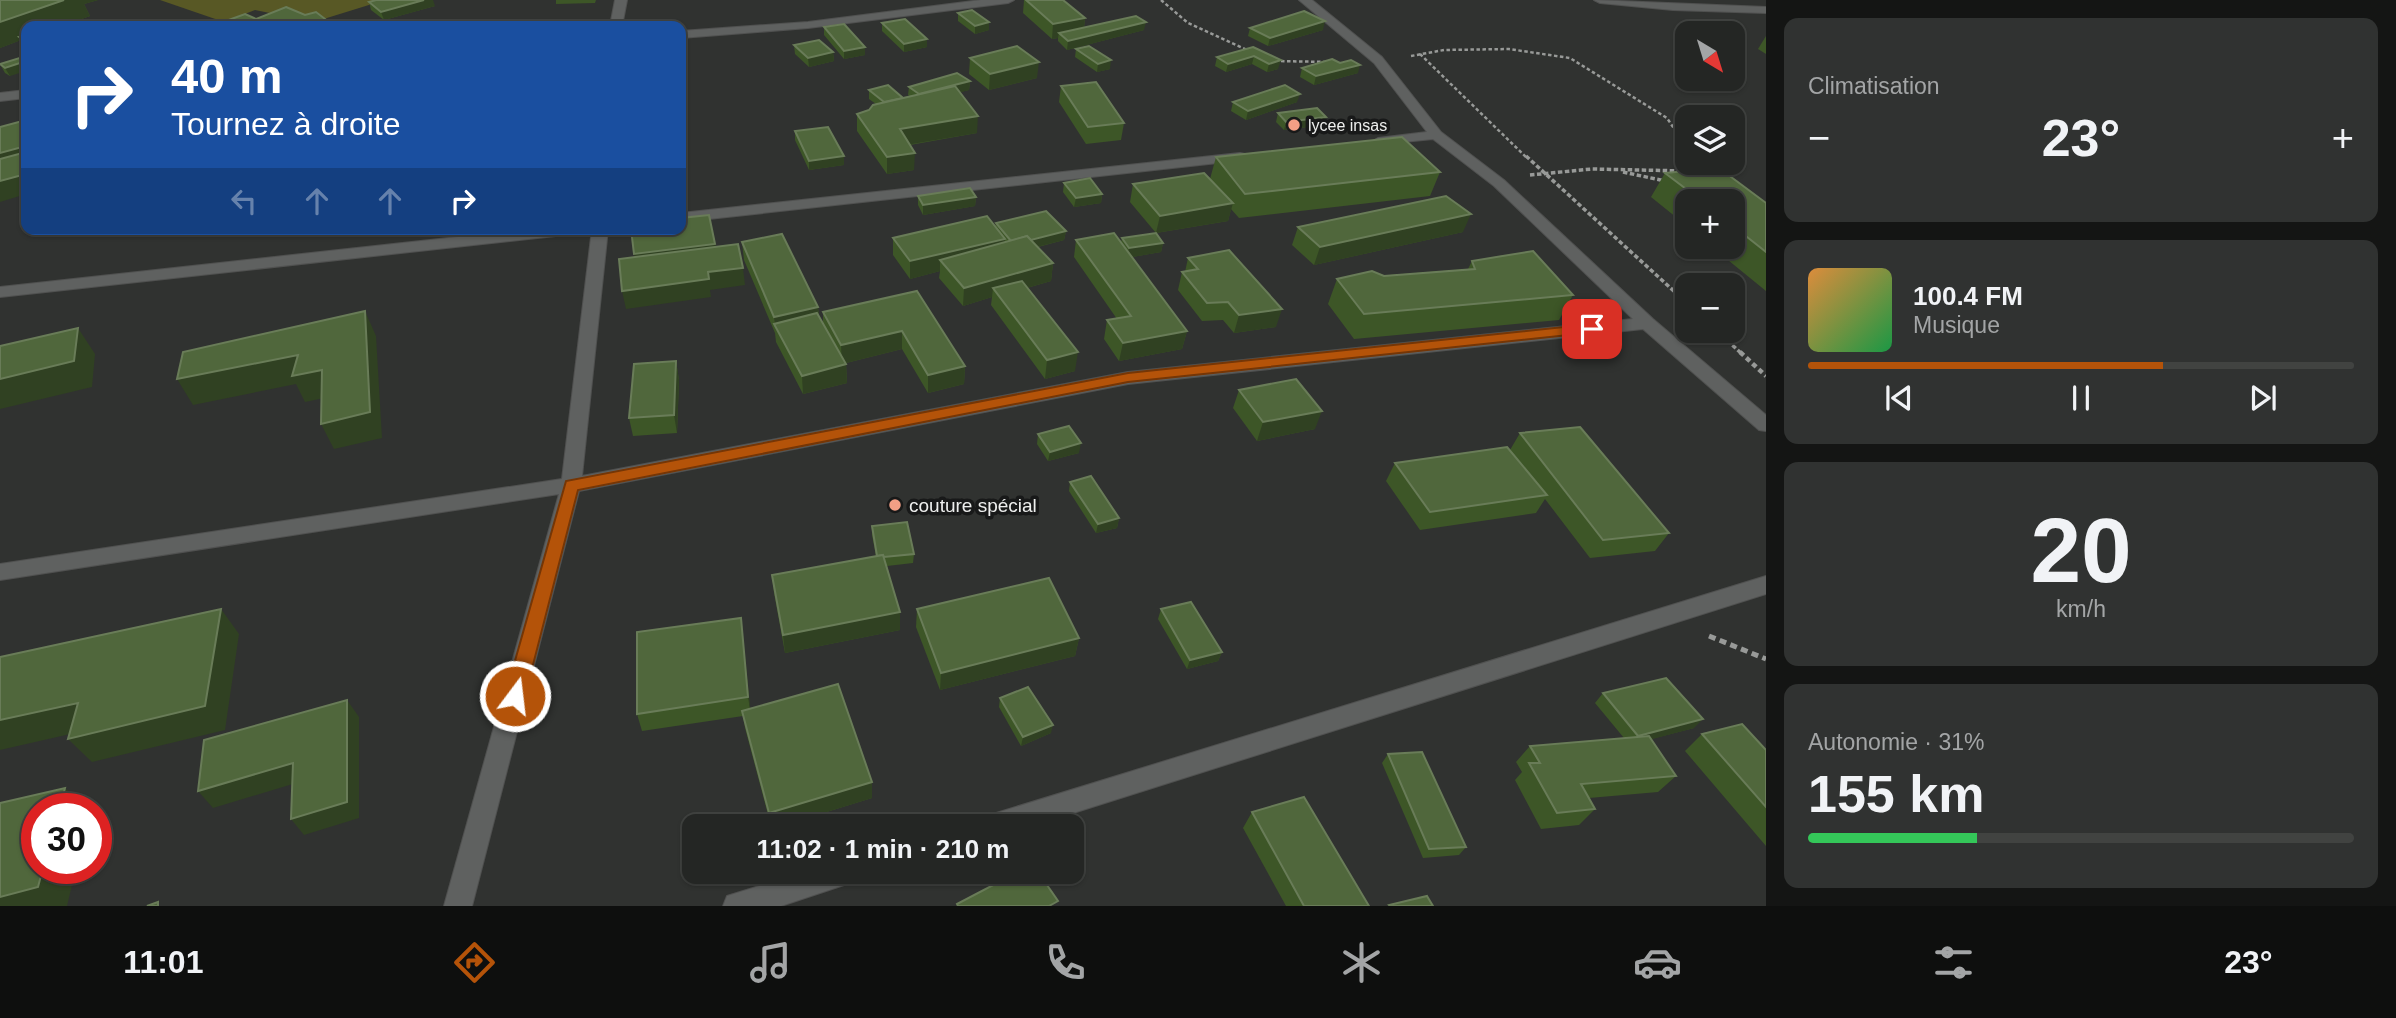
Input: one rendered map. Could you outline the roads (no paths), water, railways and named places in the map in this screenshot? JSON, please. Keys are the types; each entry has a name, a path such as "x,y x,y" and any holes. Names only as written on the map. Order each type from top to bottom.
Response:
{"street":[{"path":"618,21 621,0"},
{"path":"686,35 808,26 1008,0"},
{"path":"1305,0 1378,60 1436,135 1499,183 1647,323 1766,425"},
{"path":"1600,0 1673,7 1766,10"},
{"path":"0,97 21,95"},
{"path":"1367,143 1436,135"},
{"path":"686,217 1257,155"},
{"path":"0,292 519,235"},
{"path":"458,906 571,485 599,235"},
{"path":"0,572 571,485 1128,377 1647,323"},
{"path":"1031,814 1766,585"},
{"path":"737,906 808,884"}],"place":[{"name":"lycee insas","path":"1294,125"},
{"name":"couture spécial","path":"895,505"}]}
